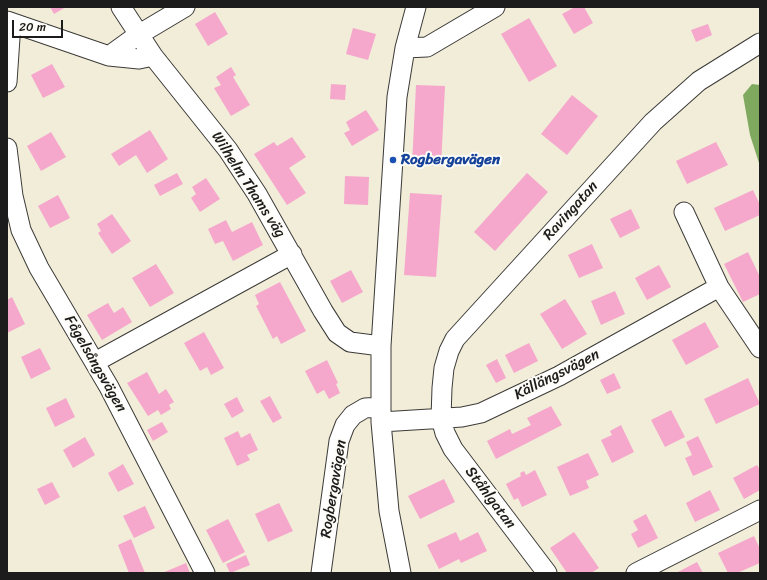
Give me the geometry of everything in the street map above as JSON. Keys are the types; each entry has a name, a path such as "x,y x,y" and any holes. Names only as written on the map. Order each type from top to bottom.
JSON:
{"street":[{"name":"Wilhelm Thams väg","path":"121,7 153,56 228,150 257,194 337,333 350,342 381,346"},
{"path":"109,56 138,35 185,7"},
{"path":"401,573 389,511 381,415 381,346 397,96 405,48 416,7"},
{"path":"405,48 427,47 496,7"},
{"path":"7,82 9,22 109,56 139,60 153,56"},
{"name":"Ravingatan","path":"442,418 444,368 449,350 455,339 653,122 699,81 760,43"},
{"name":"Fågelsångsvägen","path":"7,148 13,196 20,230 39,268 109,387 204,573"},
{"path":"684,212 719,287 760,348"},
{"path":"95,362 292,254"},
{"name":"Källängsvägen","path":"381,415 442,418 462,417 481,413 560,376 719,287"},
{"name":"Rogbergavägen","path":"321,573 341,436 345,425 353,415 364,408 381,415"},
{"name":"Ståhlgatan","path":"442,418 445,433 454,449 547,573"},
{"path":"636,573 760,510"}],"green space":[{"path":"752,84 760,85 760,166 750,135 743,95"}],"building":[{"path":"50,7 66,7 54,14"},
{"path":"575,7 584,7 593,23 574,34 562,14"},
{"path":"215,12 228,34 208,46 195,24"},
{"path":"529,18 557,66 529,82 501,34"},
{"path":"708,24 712,35 696,42 691,30"},
{"path":"353,28 376,34 368,60 346,54"},
{"path":"52,64 65,87 43,98 31,75"},
{"path":"231,67 236,75 233,77 250,105 231,116 214,88 221,85 216,77"},
{"path":"331,84 346,85 345,100 330,99"},
{"path":"416,85 445,86 441,166 412,165"},
{"path":"572,95 598,116 567,155 541,134"},
{"path":"366,110 379,130 352,146 344,133 350,130 346,122"},
{"path":"150,130 168,159 147,173 136,155 119,166 111,154"},
{"path":"51,132 66,157 41,171 27,146"},
{"path":"292,137 306,157 289,168 306,193 287,205 254,154 274,142 277,146"},
{"path":"716,142 728,165 687,184 676,161"},
{"path":"177,173 183,184 160,196 154,185"},
{"path":"527,173 548,192 495,251 474,232"},
{"path":"345,176 369,177 368,205 344,204"},
{"path":"206,178 220,199 200,212 191,198 196,194 192,187"},
{"path":"753,190 760,205 760,215 725,231 714,208"},
{"path":"410,193 442,195 436,277 404,275"},
{"path":"58,195 70,218 50,228 38,206"},
{"path":"631,209 640,228 620,238 610,219"},
{"path":"112,214 131,241 112,254 98,233 101,231 97,224"},
{"path":"226,220 232,232 252,222 263,245 233,261 223,241 215,244 208,229"},
{"path":"592,244 603,268 579,278 568,255"},
{"path":"748,252 760,277 760,294 743,302 724,264"},
{"path":"156,264 174,293 150,307 132,278"},
{"path":"659,265 671,287 647,300 635,278"},
{"path":"351,270 363,292 342,303 330,281"},
{"path":"280,282 306,331 281,344 277,336 273,339 256,306 259,304 255,295"},
{"path":"615,291 625,314 601,325 591,301"},
{"path":"12,297 25,324 7,333 7,300"},
{"path":"565,299 587,334 562,349 540,314"},
{"path":"108,303 114,313 123,307 132,322 102,340 87,315"},
{"path":"705,322 719,347 686,365 672,340"},
{"path":"204,332 224,368 211,375 207,367 200,371 184,343"},
{"path":"529,343 538,361 514,373 505,355"},
{"path":"40,348 51,369 31,379 21,357"},
{"path":"497,359 506,378 496,383 486,365"},
{"path":"327,360 338,383 336,384 340,393 329,399 324,390 317,394 305,371"},
{"path":"147,372 159,394 166,389 174,402 169,405 171,409 161,415 158,410 148,416 127,383"},
{"path":"614,373 621,388 607,394 600,380"},
{"path":"748,378 760,404 716,424 704,399"},
{"path":"270,396 282,418 273,423 260,401"},
{"path":"237,397 244,411 232,418 224,404"},
{"path":"66,398 75,417 55,427 46,408"},
{"path":"551,406 562,425 496,459 487,441 510,429 512,434 531,425 527,418"},
{"path":"671,410 685,437 665,447 651,420"},
{"path":"162,422 168,432 153,441 147,430"},
{"path":"621,425 634,452 612,463 601,440 612,435 610,431"},
{"path":"238,431 241,438 250,433 258,450 247,455 250,460 237,466 224,438"},
{"path":"698,436 713,467 693,476 685,458 692,455 686,442"},
{"path":"85,437 95,455 73,468 63,450"},
{"path":"588,453 599,475 586,481 589,488 570,496 557,467"},
{"path":"123,464 134,484 118,492 108,473"},
{"path":"757,465 760,470 760,490 744,499 733,478"},
{"path":"535,470 547,495 522,507 518,498 514,500 506,484 521,476 520,473 524,471 526,475"},
{"path":"444,479 455,502 420,519 408,496"},
{"path":"52,482 60,497 45,505 37,489"},
{"path":"710,490 720,510 695,522 686,503"},
{"path":"279,503 293,531 268,542 255,514"},
{"path":"145,506 155,528 134,538 123,516"},
{"path":"646,514 658,538 638,548 631,534 638,530 633,521"},
{"path":"228,519 245,552 223,563 206,530"},
{"path":"456,532 460,541 478,532 487,551 461,563 459,559 439,569 427,545"},
{"path":"574,532 599,568 591,573 567,573 550,548"},
{"path":"754,536 760,549 760,563 737,573 728,573 718,553"},
{"path":"131,539 145,573 129,573 118,545"},
{"path":"246,555 250,565 230,573 226,564"},
{"path":"697,562 703,573 676,573"},
{"path":"186,563 190,573 162,573"}],"place":[{"name":"Rogbergavägen","path":"393,160"}]}
